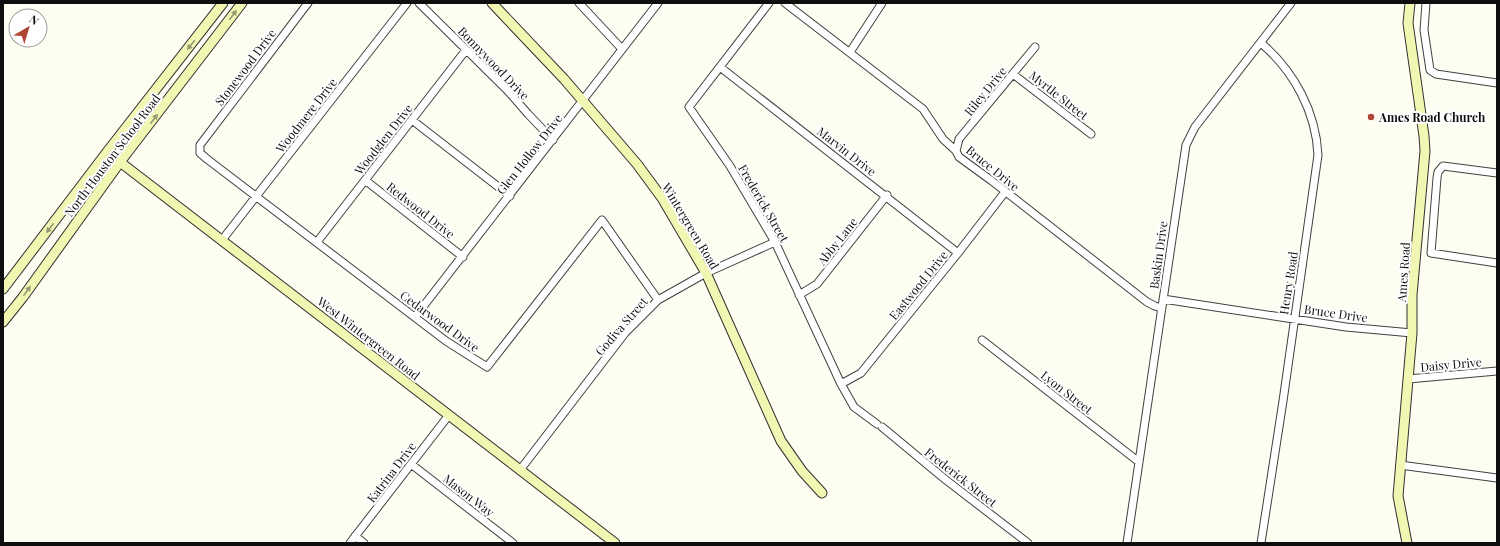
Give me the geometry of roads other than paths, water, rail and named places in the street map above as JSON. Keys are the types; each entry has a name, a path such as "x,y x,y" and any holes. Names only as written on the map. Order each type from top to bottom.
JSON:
{"main road":[{"name":"North Houston School Road","path":"3,289 223,3"},
{"name":"North Houston School Road","path":"3,322 23,297 120,162 242,3"},
{"name":"Wintergreen Road","path":"492,3 564,78 637,164 658,192 706,273 781,441 802,471 822,492"},
{"name":"Ames Road","path":"1407,543 1398,496 1412,333 1412,295 1425,150 1408,23 1410,3"},
{"name":"West Wintergreen Road","path":"107,152 615,543"}],"street":[{"name":"Stonewood Drive","path":"200,145 308,3"},
{"name":"Woodmere Drive","path":"222,240 407,3"},
{"name":"Bonnywood Drive","path":"419,3 508,91 553,140"},
{"path":"578,3 622,49"},
{"name":"Glen Hollow Drive","path":"415,317 463,257 658,3"},
{"name":"Frederick Street","path":"768,3 689,107 730,166 775,242 841,384 854,406 946,480 1028,543"},
{"name":"Bruce Drive","path":"785,3 924,109 943,139 956,151 959,157 1147,302 1161,308"},
{"path":"850,52 882,3"},
{"name":"Baskin Drive","path":"1127,543 1183,156 1188,138 1291,3"},
{"path":"1426,3 1424,30 1430,70 1436,74 1497,83"},
{"name":"Henry Road","path":"1261,43 1279,60 1299,89 1310,115 1318,146 1317,167 1262,543"},
{"name":"Riley Drive","path":"956,151 960,139 1035,47"},
{"name":"Woodglen Drive","path":"317,242 466,50"},
{"name":"Marvin Drive","path":"720,67 958,253"},
{"name":"Myrtle Street","path":"1013,74 1091,134"},
{"path":"412,120 510,196"},
{"name":"Cedarwood Drive","path":"200,145 200,153 256,197 446,341 487,367 602,220 658,300"},
{"path":"1497,173 1443,166 1440,168 1437,178 1431,253 1497,263"},
{"name":"Redwood Drive","path":"365,180 463,257"},
{"name":"Eastwood Drive","path":"841,384 861,373 1005,192"},
{"name":"Abby Lane","path":"799,295 817,284 886,196"},
{"name":"Godiva Street","path":"520,470 626,333 658,300 706,273 775,242"},
{"name":"Bruce Drive","path":"1163,300 1346,327 1412,333"},
{"name":"Lyon Street","path":"982,340 1139,462"},
{"name":"Daisy Drive","path":"1408,379 1497,371"},
{"name":"Katrina Drive","path":"350,543 448,415"},
{"name":"Mason Way","path":"411,464 513,543"},
{"path":"1400,465 1497,478"},
{"path":"356,536 364,543"}],"place":[{"name":"Ames Road Church","path":"1371,117"}]}
